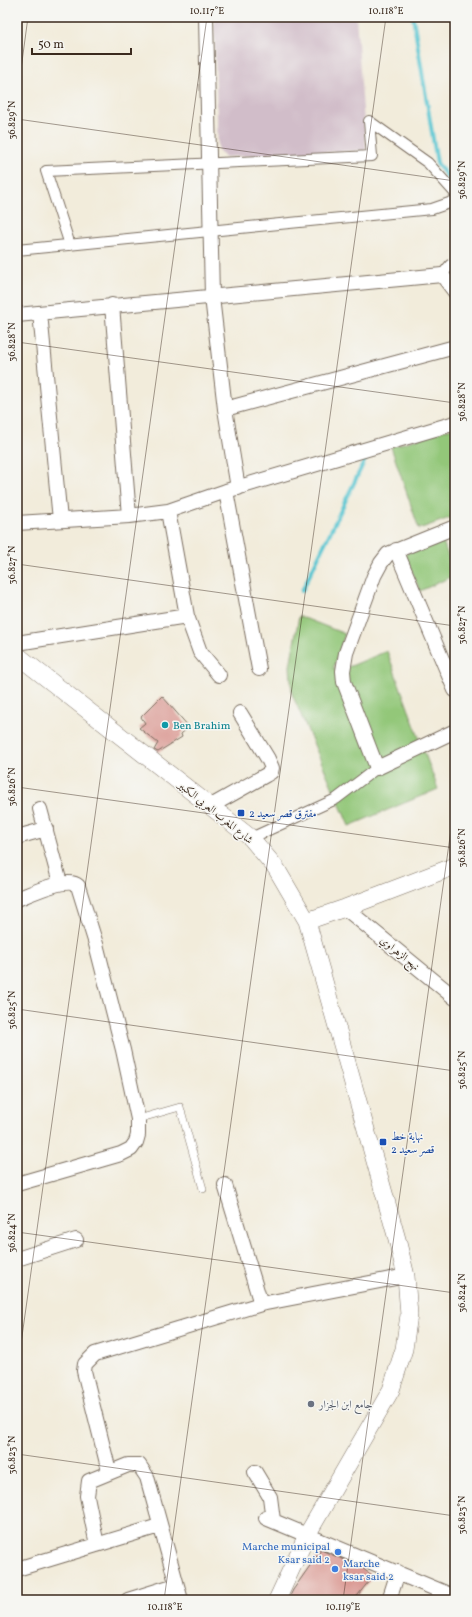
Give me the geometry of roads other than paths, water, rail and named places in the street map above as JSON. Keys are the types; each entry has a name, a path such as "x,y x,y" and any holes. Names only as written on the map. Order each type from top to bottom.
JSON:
{"street":[{"path":"206,17 212,297 225,409 232,490 259,669"},
{"path":"70,245 46,171 372,156 369,121 428,162 455,193"},
{"path":"17,250 432,209 455,201"},
{"path":"17,315 442,275 450,265 455,264"},
{"path":"442,275 455,292"},
{"path":"112,305 129,516"},
{"path":"40,313 60,520"},
{"path":"225,409 455,346"},
{"path":"17,523 129,516 168,511 232,490 455,423"},
{"path":"168,511 186,616 200,652 219,675"},
{"path":"377,768 344,682 343,671 346,653 374,576 388,554 455,527"},
{"path":"396,550 455,690"},
{"path":"17,643 186,616"},
{"name":"شارع المغرب العربي الكبير","path":"17,655 251,838 276,868 307,921 395,1232 406,1276 409,1315 404,1349 391,1390 308,1535 277,1600"},
{"path":"211,806 271,772 272,768 268,759 240,713"},
{"path":"251,838 336,799 377,768 455,731"},
{"path":"40,809 60,884"},
{"path":"17,837 46,829"},
{"path":"307,921 455,866"},
{"path":"17,899 60,884 70,882 78,886 96,944 123,1050 138,1119 138,1135 136,1142 131,1149 121,1154 17,1184"},
{"name":"نهج الزهراوي","path":"345,908 455,998"},
{"path":"225,1185 261,1304"},
{"path":"17,1259 76,1240"},
{"path":"109,1471 84,1371 85,1364 89,1359 104,1350 261,1304 406,1276"},
{"path":"97,1545 87,1488 89,1481 109,1471 133,1464 139,1465 147,1477 159,1526 181,1600"},
{"path":"255,1472 270,1497 269,1519 455,1597"},
{"path":"17,1569 159,1526"},
{"path":"389,1600 398,1572"},
{"path":"128,1600 176,1585"}],"lane":[{"path":"138,1119 180,1107 203,1189"}],"waterway":[{"path":"413,17 437,163 451,182"},
{"path":"302,591 365,460"}],"place":[{"name":"Ben Brahim","path":"165,725"},
{"name":"مفترق قصر سعيد 2","path":"241,813"},
{"name":"نهاية خط قصر سعيد 2","path":"383,1142"},
{"name":"جامع ابن الجزار","path":"311,1404"},
{"name":"Marche municipal Ksar said 2","path":"338,1552"},
{"name":"Marche ksar said 2","path":"335,1569"}]}
